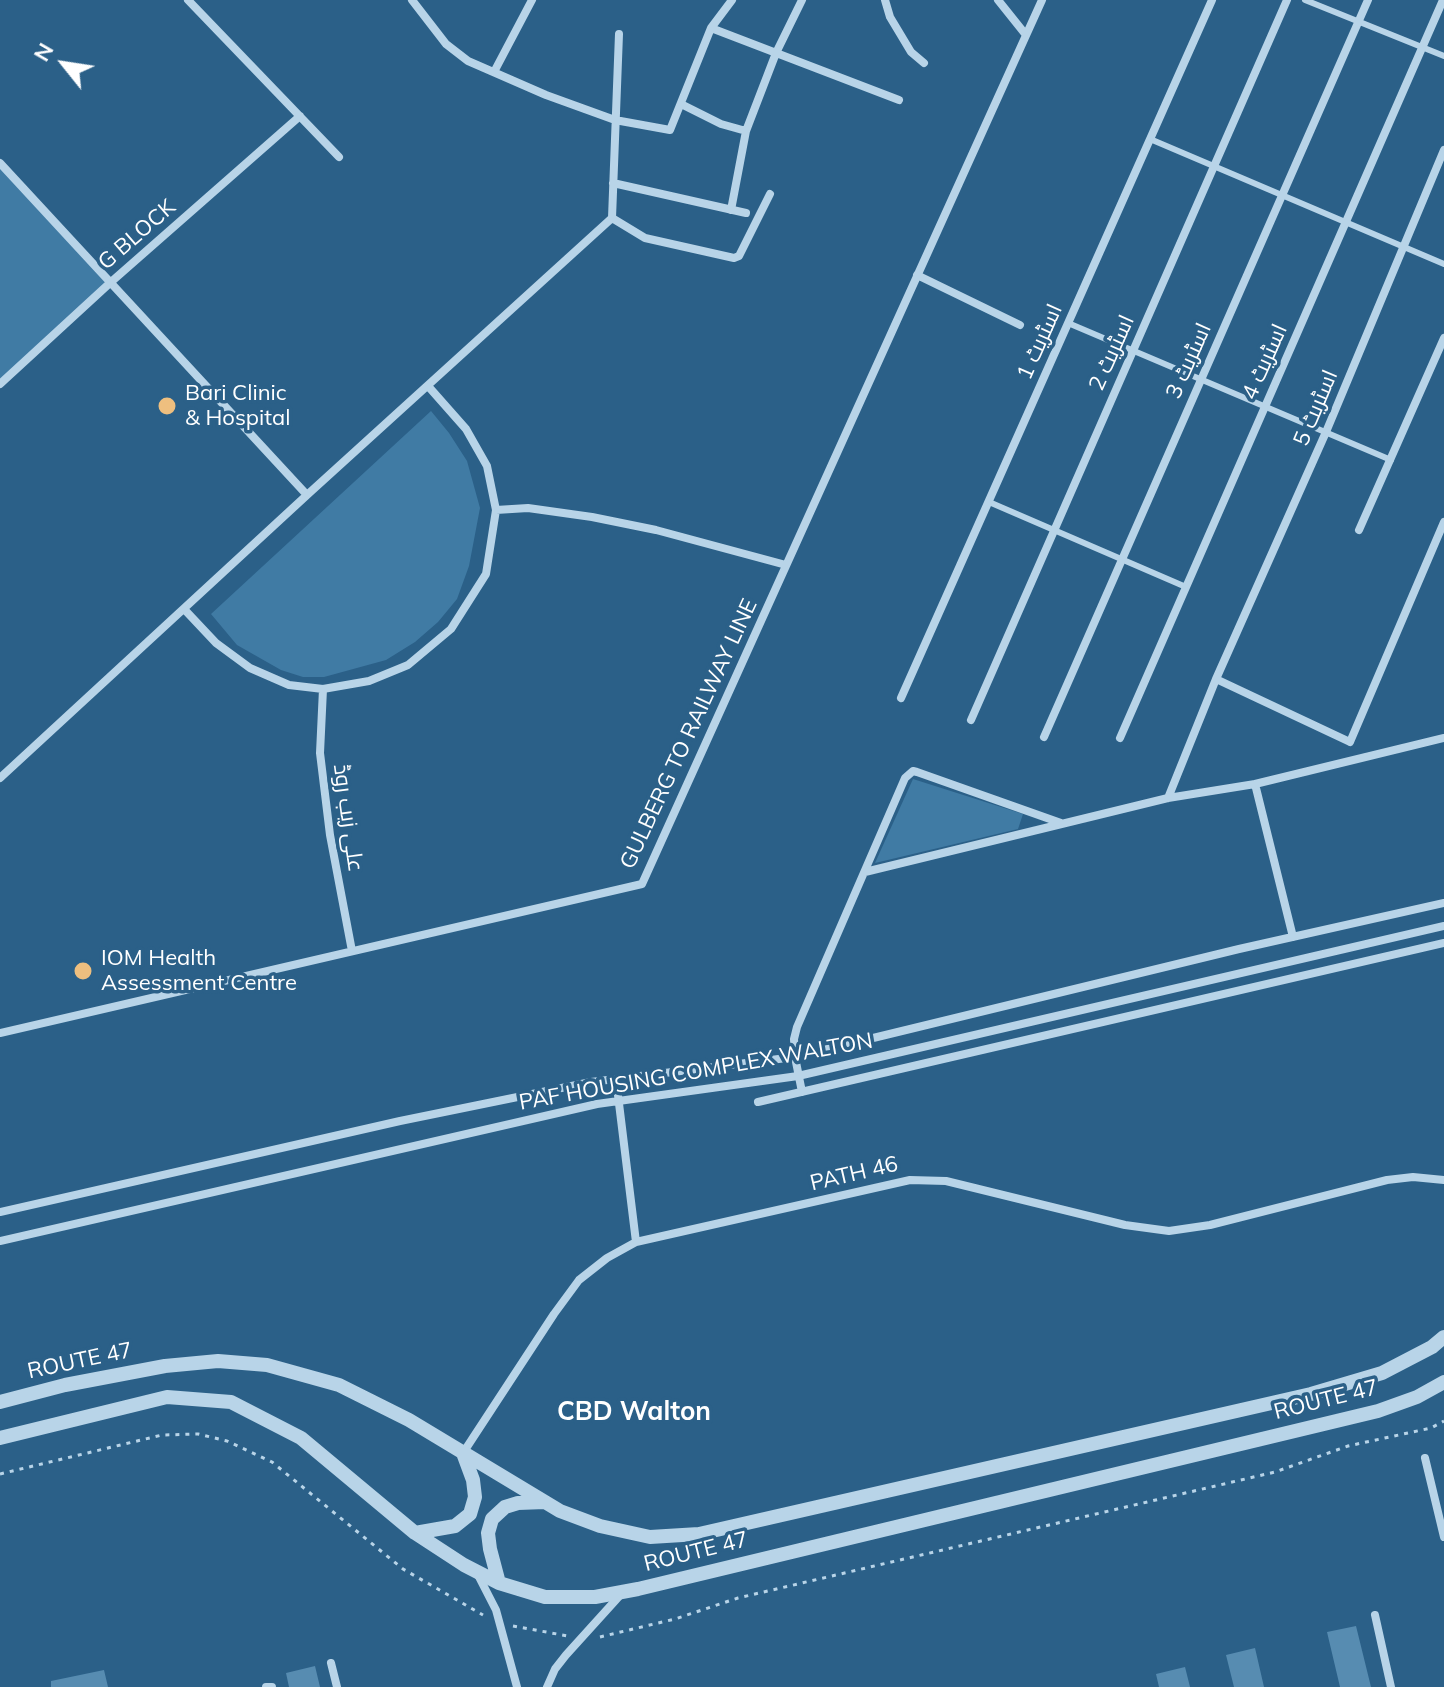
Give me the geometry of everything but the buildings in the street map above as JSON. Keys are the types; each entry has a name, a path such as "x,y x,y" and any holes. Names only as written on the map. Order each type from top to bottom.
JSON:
{"street":[{"path":"188,0 339,157"},
{"path":"412,0 446,44 468,61 615,120 670,130 711,28 732,0"},
{"path":"494,72 532,0"},
{"path":"731,210 746,131 776,53 802,0"},
{"path":"885,0 890,17 911,52 924,63"},
{"path":"998,0 1026,35"},
{"name":"GULBERG TO RAILWAY LINE","path":"0,1033 642,884 1042,0"},
{"name":"اسٹریٹ 1","path":"901,698 1212,0"},
{"name":"اسٹریٹ 2","path":"971,720 1287,0"},
{"name":"اسٹریٹ 3","path":"1044,737 1368,0"},
{"name":"اسٹریٹ 4","path":"1120,738 1443,0"},
{"path":"711,28 899,100"},
{"path":"0,778 612,218 619,34"},
{"path":"681,104 721,124 746,131"},
{"name":"G BLOCK","path":"0,384 300,116"},
{"name":"اسٹریٹ 5","path":"1168,798 1216,679 1326,432 1444,150"},
{"path":"0,163 307,495"},
{"path":"613,183 746,213"},
{"path":"612,218 645,238 734,258 739,256 770,194"},
{"path":"917,275 1020,325"},
{"path":"1359,530 1444,338"},
{"path":"184,609 216,643 250,668 289,685 323,689 369,681 408,665 451,629 486,574 496,510 487,466 466,429 428,386"},
{"path":"496,510 528,508 592,517 656,530 786,565"},
{"path":"1352,759 1350,742 1444,522"},
{"path":"1216,679 1350,742"},
{"name":"علی زیب روڈ","path":"323,689 320,753 330,835 352,951"},
{"path":"865,872 1168,798 1255,784 1444,738"},
{"path":"802,1092 795,1057 797,1027 905,778 913,771 1062,823"},
{"path":"1255,784 1293,937"},
{"name":"PAF HOUSING COMPLEX WALTON","path":"0,1212 400,1121 616,1079 795,1057 1444,903"},
{"name":"PAF HOUSING COMPLEX WALTON","path":"0,1241 617,1102 798,1076 1444,926"},
{"path":"758,1102 1444,943"},
{"path":"616,1079 636,1242"},
{"name":"PATH 46","path":"463,1453 579,1280 607,1258 636,1242 910,1180 946,1181 1125,1225 1169,1231 1210,1225 1387,1180 1413,1177 1444,1180"},
{"name":"ROUTE 47","path":"0,1402 65,1385 165,1366 218,1361 267,1365 339,1385 409,1420 560,1511 600,1526 650,1537 699,1534 1311,1394 1382,1373 1432,1347 1444,1337"},
{"name":"ROUTE 47","path":"0,1438 167,1397 231,1402 301,1438 415,1533 476,1571 499,1583 545,1597 595,1597 1378,1411 1417,1397 1444,1382"},
{"path":"415,1533 455,1526 470,1514 475,1497 473,1480 463,1453"},
{"path":"1425,1458 1444,1537"},
{"path":"499,1583 488,1533 492,1519 505,1507 546,1502"},
{"path":"476,1571 496,1610 517,1687"},
{"path":"547,1687 566,1655 623,1592"},
{"path":"1375,1615 1391,1687"},
{"path":"331,1663 337,1687"}],"lane":[{"path":"1305,0 1444,56"},
{"path":"1150,139 1444,264"},
{"path":"1068,323 1391,460"},
{"path":"989,502 1186,587"}],"shaded area":[{"path":"0,163 111,282 0,384"},
{"path":"431,411 467,461 480,508 469,566 457,599 438,622 415,642 386,660 324,677 303,677 281,670 237,645 211,614"},
{"path":"913,779 1023,814 1018,829 875,863"}],"place":[{"name":"Bari Clinic & Hospital","path":"167,406"},
{"name":"IOM Health Assessment Centre","path":"83,971"}],"district":[{"name":"CBD Walton","path":"634,1412"}]}
